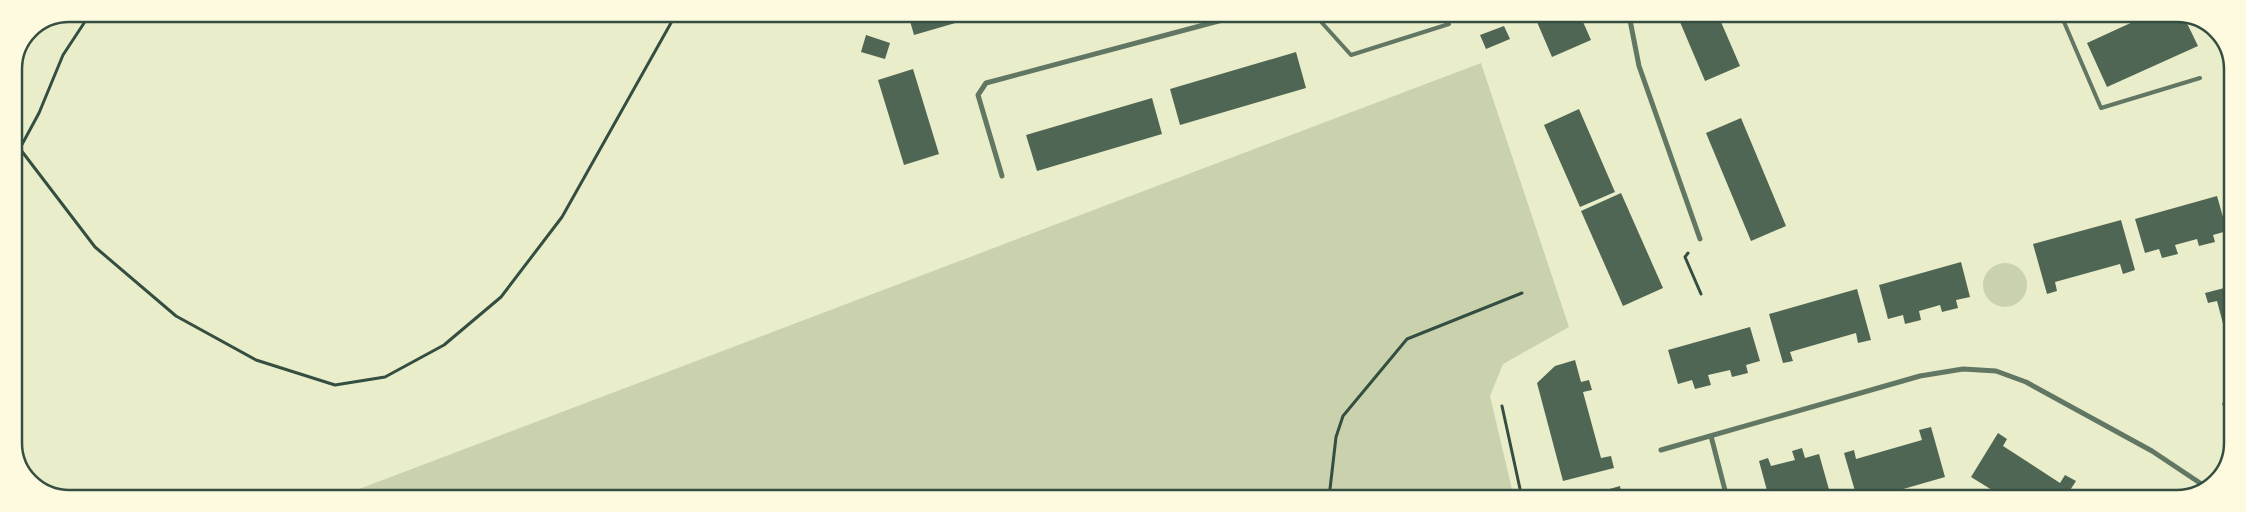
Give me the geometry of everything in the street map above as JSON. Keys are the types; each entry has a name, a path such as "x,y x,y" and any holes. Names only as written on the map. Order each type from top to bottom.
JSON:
{"street":[{"path":"1002,176 978,95 986,83 1215,22"},
{"path":"1630,22 1639,66 1700,239"},
{"path":"1661,450 1920,376 1963,368 1996,371 2026,382 2152,451 2200,483"},
{"path":"1711,436 1725,490"}],"lane":[{"path":"1321,22 1351,54 1449,24"},
{"path":"2064,22 2101,108 2200,78"}],"path":[{"path":"22,144 39,113 63,55 85,22"},
{"path":"22,154 94,247 176,316 256,360 335,385 386,377 444,345 501,297 562,217 672,22"},
{"path":"1700,239 1685,256 1701,294"},
{"path":"1329,490 1336,437 1343,416 1407,339 1522,293"},
{"path":"1502,406 1520,490"}],"green space":[{"path":"1481,63 1569,327 1503,364 1490,396 1512,490 356,490"},
{"path":"2001,263 2009,263 2021,269 2027,285 2021,301 2009,307 2001,307 1989,301 1983,289 1983,281 1989,269"}],"building":[{"path":"910,22 959,22 914,35"},
{"path":"1537,22 1583,22 1591,40 1552,57"},
{"path":"1680,22 1721,22 1740,66 1705,81"},
{"path":"2133,22 2177,22 2187,23 2198,46 2107,87 2087,43"},
{"path":"1504,26 1510,39 1486,49 1480,35"},
{"path":"866,35 890,43 885,59 861,52"},
{"path":"1296,52 1306,88 1180,125 1170,89"},
{"path":"913,69 939,154 904,165 878,80"},
{"path":"1152,98 1162,134 1037,171 1026,135"},
{"path":"1579,109 1615,192 1580,207 1544,125"},
{"path":"1741,118 1786,226 1751,241 1706,133"},
{"path":"1621,193 1663,288 1623,306 1581,211"},
{"path":"2217,196 2223,218 2223,232 2213,235 2215,242 2199,246 2197,239 2175,245 2178,254 2162,258 2159,249 2145,253 2135,219"},
{"path":"2121,220 2135,270 2123,274 2120,264 2055,282 2057,291 2047,294 2033,244"},
{"path":"1961,262 1970,297 1956,300 1958,308 1942,312 1940,305 1919,311 1921,320 1905,324 1903,315 1888,319 1879,285"},
{"path":"2224,288 2224,326 2217,301 2208,303 2205,293"},
{"path":"1857,289 1871,340 1858,343 1856,333 1790,352 1793,361 1783,363 1769,314"},
{"path":"1750,327 1760,361 1746,365 1748,373 1732,377 1730,370 1708,375 1711,385 1695,389 1692,380 1678,384 1668,350"},
{"path":"1575,360 1581,382 1589,380 1592,390 1583,392 1601,458 1611,456 1614,468 1563,481 1537,383 1555,366"},
{"path":"1931,427 1945,477 1900,490 1855,490 1844,453 1854,450 1856,459 1922,440 1919,430"},
{"path":"1998,433 2007,439 2003,446 2060,483 2065,475 2076,481 2070,490 1992,490 1971,477"},
{"path":"1802,448 1805,458 1819,454 1829,490 1767,490 1759,461 1768,458 1771,466 1795,460 1792,451"},
{"path":"1620,486 1621,490 1606,490"}]}
